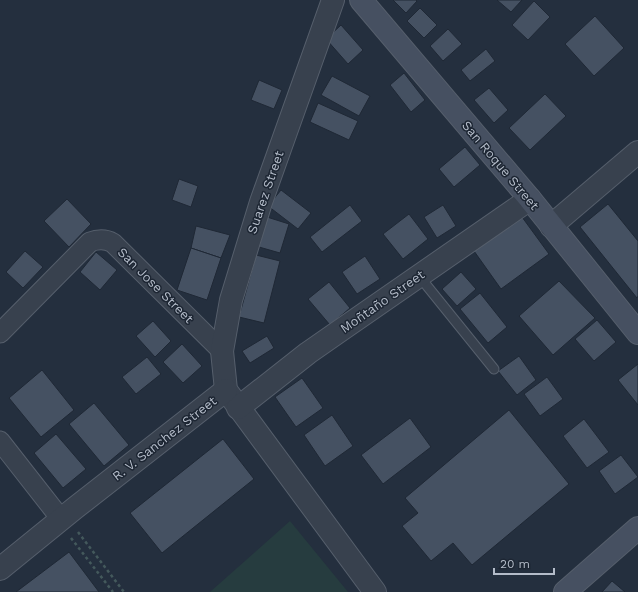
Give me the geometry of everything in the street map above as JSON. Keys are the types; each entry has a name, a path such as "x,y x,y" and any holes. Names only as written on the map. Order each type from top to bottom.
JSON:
{"main road":[{"name":"San Roque Street","path":"360,0 530,199 638,333"},
{"path":"565,592 638,528"}],"street":[{"name":"Suarez Street","path":"226,390 222,351 231,300 261,202 333,0"},
{"path":"551,226 638,152"},
{"name":"Moñtaño Street","path":"238,408 308,353 530,199"},
{"name":"San Jose Street","path":"0,333 90,242 102,240 114,243 222,351"},
{"name":"R. V. Sanchez Street","path":"0,569 226,390 375,592"},
{"path":"0,441 62,519"}],"lane":[{"path":"419,276 494,369"}],"path":[{"path":"62,519 113,592"},
{"path":"62,519 124,592"}],"green space":[{"path":"290,521 348,592 210,592"}],"building":[{"path":"393,0 416,0 417,1 406,13"},
{"path":"497,0 522,0 511,12"},
{"path":"534,1 550,17 528,40 512,25"},
{"path":"420,8 437,25 424,38 407,21"},
{"path":"595,16 624,48 594,76 565,44"},
{"path":"341,25 363,50 348,64 326,39"},
{"path":"448,29 462,44 443,61 430,46"},
{"path":"486,49 495,61 470,81 461,70"},
{"path":"404,73 425,100 411,112 390,85"},
{"path":"332,76 370,96 359,116 321,95"},
{"path":"259,80 282,90 274,109 251,100"},
{"path":"489,88 508,110 494,123 474,100"},
{"path":"545,94 566,116 530,150 509,128"},
{"path":"318,103 358,121 349,140 310,122"},
{"path":"465,147 480,165 454,187 439,169"},
{"path":"179,179 198,186 191,207 172,200"},
{"path":"281,190 311,213 298,229 268,206"},
{"path":"67,199 91,224 69,247 44,221"},
{"path":"608,204 638,241 637,298 580,227"},
{"path":"350,205 362,221 322,252 310,237"},
{"path":"443,205 456,226 437,238 424,217"},
{"path":"409,214 428,239 403,259 383,234"},
{"path":"267,217 289,224 280,253 259,247"},
{"path":"522,217 549,254 501,289 474,251"},
{"path":"196,226 230,235 221,258 191,248"},
{"path":"191,248 221,258 207,300 177,290"},
{"path":"25,251 43,267 23,288 6,272"},
{"path":"96,252 117,270 100,290 80,272"},
{"path":"256,255 280,261 264,323 239,317"},
{"path":"365,256 380,279 357,294 342,272"},
{"path":"461,272 476,289 457,306 442,289"},
{"path":"559,281 595,318 553,355 519,316"},
{"path":"329,282 350,308 330,325 308,299"},
{"path":"480,293 507,327 488,343 460,309"},
{"path":"597,320 616,342 594,361 575,339"},
{"path":"153,321 171,341 155,357 136,336"},
{"path":"267,336 274,348 250,363 242,351"},
{"path":"182,344 202,366 183,383 163,362"},
{"path":"519,356 536,380 517,395 498,371"},
{"path":"147,357 161,374 136,394 122,377"},
{"path":"638,364 638,405 618,380"},
{"path":"42,370 74,410 41,437 9,398"},
{"path":"547,377 563,399 540,416 524,394"},
{"path":"302,378 323,408 296,427 275,397"},
{"path":"94,403 129,445 104,466 69,424"},
{"path":"509,410 569,484 472,565 453,543 431,561 402,526 418,513 405,498"},
{"path":"332,415 353,446 325,466 304,435"},
{"path":"410,418 431,447 383,484 361,455"},
{"path":"584,419 609,452 587,468 563,436"},
{"path":"56,434 86,469 63,488 34,453"},
{"path":"223,439 254,479 162,553 130,513"},
{"path":"621,455 638,477 615,494 599,471"},
{"path":"69,552 99,592 16,592"},
{"path":"612,581 625,592 602,592"}]}
